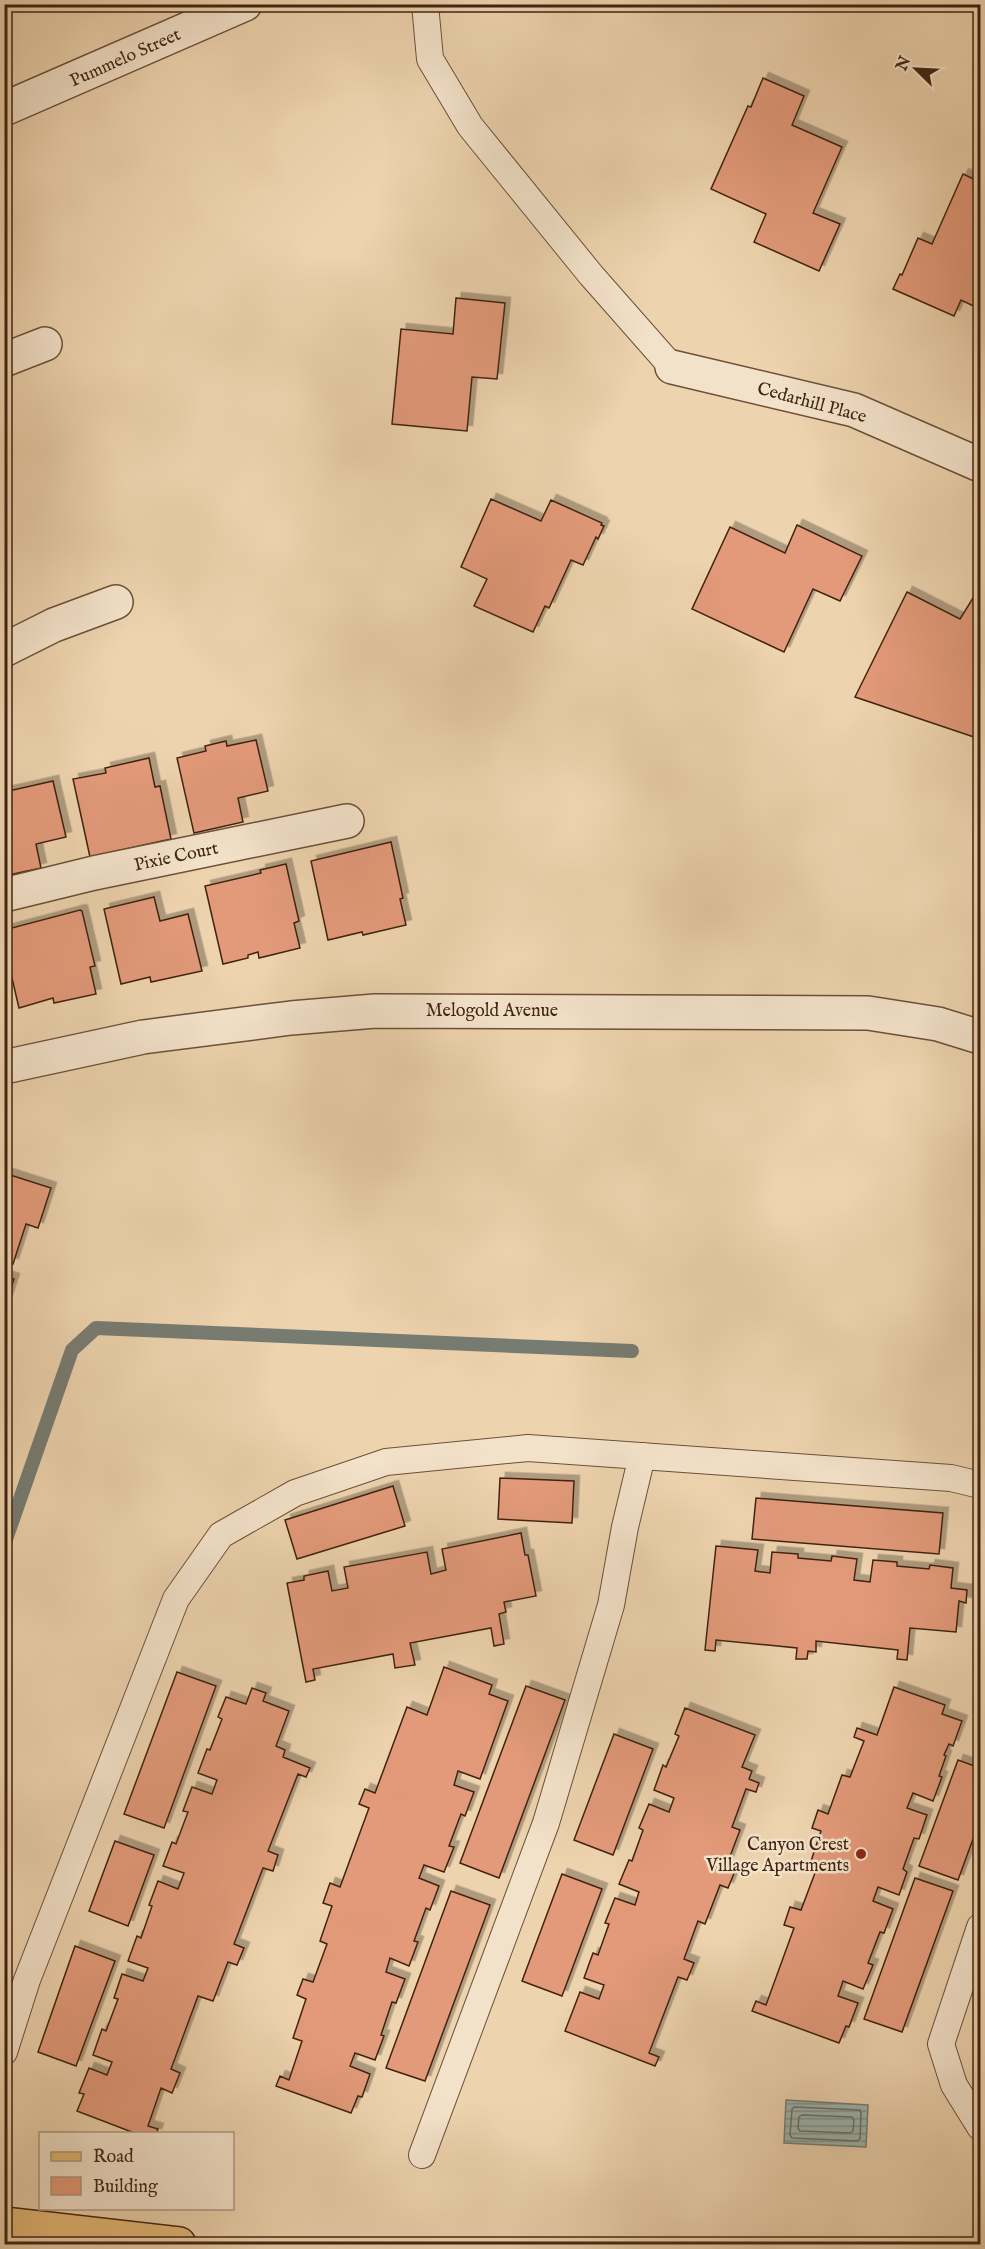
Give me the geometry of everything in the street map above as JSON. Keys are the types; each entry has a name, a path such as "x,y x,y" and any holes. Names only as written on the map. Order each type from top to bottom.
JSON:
{"main road":[{"path":"4,2224 179,2244"}],"street":[{"name":"Pummelo Street","path":"4,109 245,4"},
{"path":"4,360 45,344"},
{"name":"Cedarhill Place","path":"672,367 854,410 981,465"},
{"path":"4,650 54,625 116,602"},
{"name":"Pixie Court","path":"4,895 94,873 347,821"},
{"name":"Melogold Avenue","path":"4,1067 143,1037 291,1018 375,1011 868,1013 938,1024 981,1037"}],"lane":[{"path":"425,4 430,59 470,126 591,275 672,367"},
{"path":"4,2052 27,1980 176,1599 221,1536 295,1493 386,1462 528,1448 951,1478 981,1485"},
{"path":"422,2155 546,1823 610,1605 642,1456"},
{"path":"981,1927 940,2044 954,2085 981,2127"}],"water":[{"path":"786,2100 868,2105 866,2147 784,2143"}],"building":[{"path":"763,78 804,96 792,125 842,147 813,213 840,224 819,271 754,242 766,214 711,189"},
{"path":"963,174 980,182 980,309 961,300 954,316 893,289 900,274 902,275 918,238 932,244"},
{"path":"456,298 505,303 497,379 472,377 467,431 392,424 401,329 453,334"},
{"path":"491,499 541,521 551,500 602,523 601,525 604,526 598,539 596,537 583,565 571,560 549,608 545,606 533,632 474,606 487,579 461,567"},
{"path":"797,525 862,556 840,601 813,589 784,652 692,609 730,527 785,553"},
{"path":"907,592 960,619 973,598 980,602 980,723 974,737 855,697"},
{"path":"256,740 268,791 238,798 243,822 194,833 177,758 206,751 205,746 226,741 227,746"},
{"path":"149,758 155,787 160,786 171,839 90,857 73,779 106,773 105,768"},
{"path":"53,781 66,837 36,844 41,868 4,876 4,792"},
{"path":"391,842 403,898 400,899 406,925 328,940 311,861"},
{"path":"286,864 299,921 294,923 300,948 259,958 258,952 248,955 248,958 223,964 205,886 261,873 260,870"},
{"path":"154,897 160,921 188,914 202,971 151,982 150,977 121,984 104,909"},
{"path":"80,910 95,966 90,967 96,994 54,1003 53,998 19,1008 4,944 4,930"},
{"path":"4,1173 51,1188 38,1228 26,1224 13,1264 4,1261"},
{"path":"4,1276 14,1279 4,1309"},
{"path":"500,1478 574,1481 572,1523 498,1519"},
{"path":"393,1486 405,1526 297,1559 285,1520"},
{"path":"756,1498 943,1513 939,1554 752,1539"},
{"path":"521,1533 536,1596 504,1602 506,1612 499,1614 504,1644 494,1646 491,1628 410,1643 415,1665 395,1668 393,1654 313,1669 315,1680 306,1682 287,1583 304,1580 304,1576 328,1571 332,1591 348,1588 344,1567 427,1552 431,1574 446,1570 442,1549"},
{"path":"716,1546 758,1550 755,1571 770,1573 772,1552 798,1554 798,1558 831,1561 832,1556 857,1559 854,1580 870,1582 873,1560 897,1562 897,1566 929,1569 930,1565 953,1568 951,1588 967,1590 966,1603 959,1601 956,1632 910,1628 907,1660 897,1659 898,1650 816,1641 816,1652 808,1651 807,1659 796,1659 797,1648 716,1640 715,1651 705,1650"},
{"path":"444,1667 492,1685 489,1694 508,1701 480,1779 458,1771 454,1785 474,1792 465,1816 461,1814 449,1846 454,1847 444,1872 424,1865 419,1878 439,1886 430,1910 426,1908 414,1941 418,1942 409,1966 390,1958 386,1972 405,1979 396,2003 392,2002 381,2035 384,2036 375,2060 355,2053 350,2066 370,2074 362,2097 358,2096 351,2113 276,2086 280,2076 289,2080 302,2041 293,2038 306,1999 297,1995 303,1979 313,1982 327,1944 320,1941 332,1906 323,1903 330,1883 340,1887 369,1808 359,1804 365,1789 375,1793 407,1707 427,1715"},
{"path":"177,1672 216,1686 164,1828 124,1814"},
{"path":"526,1686 565,1700 499,1878 460,1863"},
{"name":"Canyon Crest Village Apartments","path":"894,1687 945,1705 942,1714 962,1721 953,1746 949,1744 944,1755 946,1756 939,1776 942,1777 933,1801 913,1793 907,1808 927,1815 919,1839 914,1838 903,1869 907,1872 899,1895 878,1887 873,1901 893,1909 884,1933 880,1932 868,1963 873,1965 863,1989 843,1981 838,1996 858,2003 849,2027 846,2026 839,2043 752,2011 756,2001 766,2005 794,1928 784,1925 790,1907 801,1910 815,1873 808,1870 821,1831 812,1828 818,1810 828,1814 842,1775 850,1777 864,1741 854,1737 857,1728 877,1735"},
{"path":"252,1688 266,1693 263,1701 289,1711 276,1746 285,1750 283,1757 310,1768 306,1777 298,1774 268,1851 278,1855 273,1871 263,1868 234,1944 244,1948 237,1965 228,1962 213,2001 198,1996 171,2069 180,2073 172,2093 161,2088 148,2126 158,2129 157,2132 132,2132 77,2111 84,2094 79,2093 89,2068 107,2075 112,2062 93,2055 102,2029 106,2031 118,1999 114,1998 122,1974 143,1981 148,1968 128,1961 137,1936 141,1938 158,1881 178,1889 184,1873 163,1866 172,1842 176,1844 188,1812 183,1811 192,1787 212,1794 217,1780 198,1773 222,1719 218,1717 226,1697 246,1704"},
{"name":"Canyon Crest Village Apartments","path":"685,1708 755,1735 742,1767 752,1771 749,1779 759,1783 756,1792 746,1789 732,1827 740,1830 726,1867 735,1871 728,1888 720,1885 705,1924 698,1921 684,1959 694,1963 687,1980 678,1977 649,2053 659,2057 655,2066 565,2031 580,1992 599,1999 604,1985 584,1978 593,1953 598,1955 609,1924 605,1923 615,1898 635,1905 639,1892 619,1884 629,1860 632,1861 643,1830 639,1828 649,1804 669,1812 674,1798 654,1790 663,1765 666,1767 679,1736 675,1734"},
{"path":"614,1734 653,1749 613,1855 574,1840"},
{"path":"958,1760 980,1768 980,1820 958,1880 919,1866"},
{"path":"115,1841 154,1855 128,1926 89,1911"},
{"path":"562,1874 602,1889 562,1996 522,1981"},
{"path":"915,1878 953,1891 902,2032 864,2019"},
{"path":"451,1891 490,1905 425,2081 386,2068"},
{"path":"75,1946 115,1961 76,2066 38,2052"}],"waterway":[{"path":"4,1545 72,1350 96,1328 632,1351"}],"place":[{"name":"Canyon Crest Village Apartments","path":"861,1854"}]}
